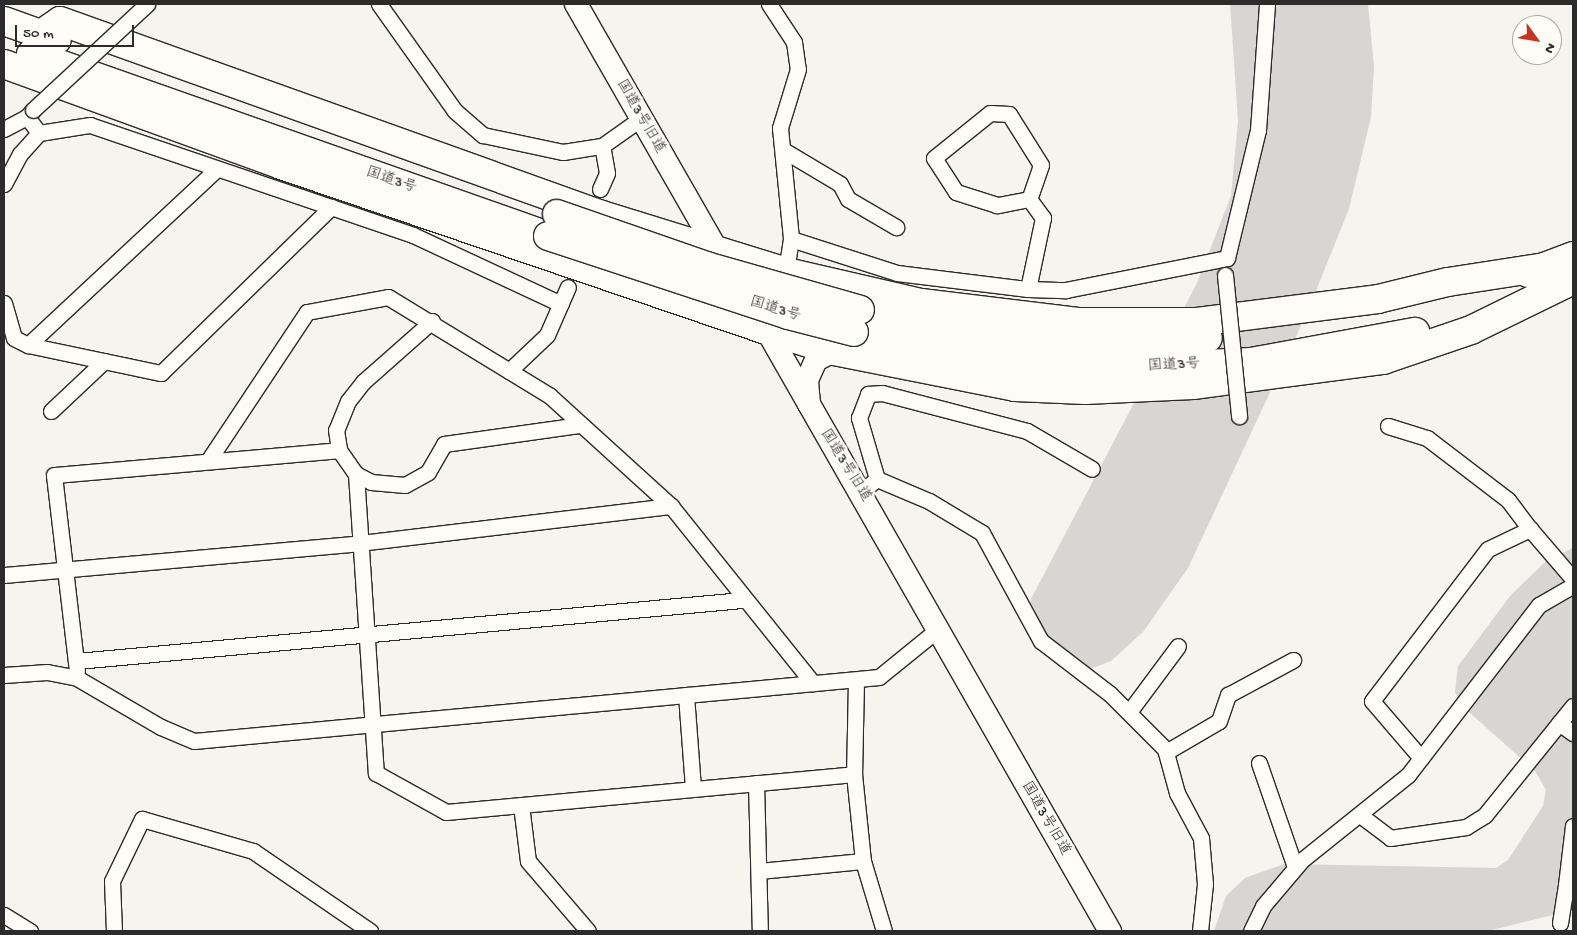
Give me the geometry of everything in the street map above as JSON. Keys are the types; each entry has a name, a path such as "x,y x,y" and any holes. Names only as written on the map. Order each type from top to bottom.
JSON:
{"highway":[{"name":"国道3号","path":"4,21 552,225"},
{"path":"40,34 60,21 438,158 786,272 984,312 1078,322 1197,322 1378,299 1448,282 1545,267"},
{"name":"国道3号","path":"6,52 552,225 706,266 857,321 1006,360 1137,367 1251,362 1384,340 1471,317 1573,280"},
{"path":"6,52 75,91 766,330 834,351 1015,387 1085,390 1193,385 1383,360 1471,330 1573,280"},
{"name":"国道3号","path":"857,321 1007,336 1140,344 1250,335 1382,314 1545,267 1573,256"}],"street":[{"path":"4,129 30,114 147,4"},
{"path":"379,4 455,111 483,135 563,152 602,146 640,119"},
{"name":"国道3号旧道","path":"576,4 640,119 715,249 766,330 809,408 870,485 938,629 1110,931"},
{"path":"1239,416 1225,275 1227,258 1258,130 1267,4"},
{"path":"774,6 794,42 798,69 780,128 784,150 791,239 786,272"},
{"path":"990,112 1009,114 1041,165 1029,199 997,204 956,192 934,158 990,112"},
{"path":"30,114 39,133"},
{"path":"4,184 20,154 39,133 90,125 413,235 562,304"},
{"path":"600,189 607,173 602,146"},
{"path":"784,150 840,184 848,199 896,227"},
{"path":"28,345 216,169"},
{"path":"1028,289 1043,218 1029,199"},
{"path":"4,303 14,338 28,345 161,373 331,207"},
{"path":"791,239 898,273 1028,289 1066,290 1227,258"},
{"path":"509,371 546,335 562,304 568,287"},
{"path":"208,461 307,312 388,297 432,321 550,396 579,425 671,506 742,600 813,683"},
{"path":"432,321 362,382 348,401 336,430 339,450 356,474 371,482 405,485 428,472 444,444 579,425"},
{"path":"809,408 807,380 816,360 834,351"},
{"path":"51,411 104,361"},
{"path":"1092,470 1027,431 882,393 868,394 858,418 870,485 929,501 982,533 1041,641 1129,712 1166,752 1177,793 1201,838 1205,884 1200,931"},
{"path":"1388,426 1426,438 1508,500 1573,579"},
{"path":"77,678 77,661 54,475 339,450"},
{"path":"356,474 365,633 376,773 446,812 854,774"},
{"path":"4,575 65,568 360,543 671,506"},
{"path":"1421,758 1372,700 1488,549 1530,529"},
{"path":"1251,931 1263,906 1295,867 1360,815 1421,758 1539,605 1573,585"},
{"path":"77,661 365,633 742,600"},
{"path":"4,675 47,672 77,678 161,728 194,741 813,683 856,681 879,677 938,629"},
{"path":"1129,712 1178,646"},
{"path":"1166,752 1219,721 1228,695 1293,660"},
{"path":"856,681 854,774 863,861 884,931"},
{"path":"686,695 692,789"},
{"path":"1360,815 1390,838 1466,827 1486,815 1573,706"},
{"path":"1559,723 1573,733"},
{"path":"1260,763 1295,867"},
{"path":"756,783 760,931"},
{"path":"521,804 528,861 588,931"},
{"path":"114,931 112,880 142,819 253,851 370,931"},
{"path":"1560,923 1569,885 1573,826"},
{"path":"759,871 863,861"},
{"path":"4,915 30,931"}],"shaded area":[{"path":"1230,4 1368,4 1374,67 1371,117 1349,209 1307,313 1188,568 1143,632 1111,661 1082,672 1026,625 1031,599 1196,285 1231,196 1238,121"},
{"path":"1573,548 1573,910 1488,931 1214,931 1226,896 1245,878 1284,864 1496,868 1508,860 1543,806 1546,790 1535,771 1461,705 1455,692 1458,666 1510,596 1546,561"}]}
